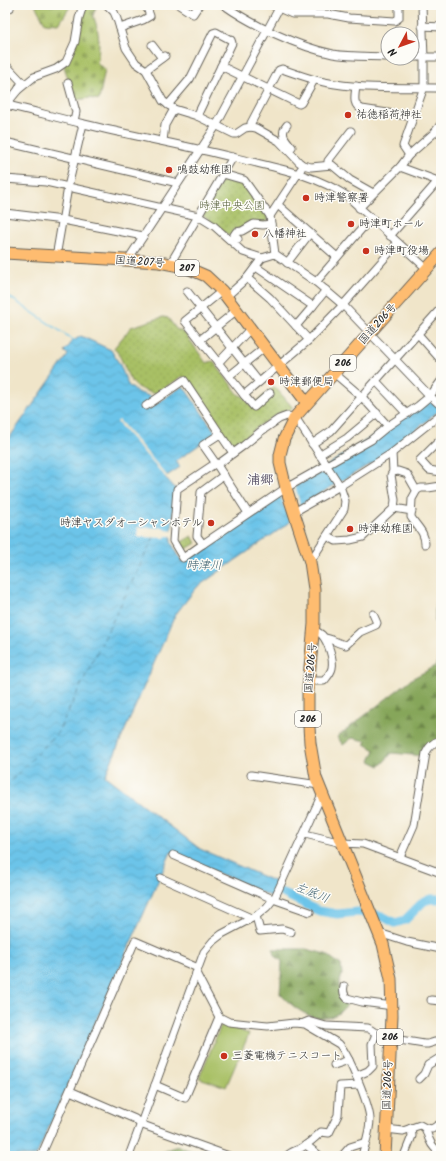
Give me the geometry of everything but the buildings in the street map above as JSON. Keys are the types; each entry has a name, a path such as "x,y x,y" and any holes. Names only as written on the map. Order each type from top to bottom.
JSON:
{"highway":[{"name":"国道206号","path":"385,1156 390,1038 393,1006 392,979 390,967 379,933 316,778 309,737 308,710 314,630 314,589 310,562 286,488 280,463 280,455 284,439 295,417 441,252"},
{"name":"国道207号","path":"5,253 170,264 185,267 198,272 210,280 224,294 307,403"}],"street":[{"path":"18,90 34,77 56,69 66,62 75,42 83,5"},
{"path":"107,5 114,12 124,44 129,53 136,63 146,70 160,97 171,107 197,116 236,134 245,128 256,128 274,138 303,165 311,167 332,164 350,180 373,193"},
{"path":"120,30 150,16 146,5"},
{"path":"179,5 193,14 199,5"},
{"path":"224,5 238,15 267,30 311,48 332,54 380,57"},
{"path":"127,260 216,126 267,30 276,6 292,14 328,14 349,18 395,21 399,18 399,5"},
{"path":"409,155 402,146 424,88 422,5"},
{"path":"422,26 441,27"},
{"path":"120,30 120,39 123,50 129,60"},
{"path":"163,141 165,125 171,107 190,79 214,33 216,32 231,40 232,43 197,116"},
{"path":"146,70 164,57 152,45"},
{"path":"420,58 441,58"},
{"path":"5,64 22,82 6,106 201,149 299,173 332,187 347,196 427,269"},
{"path":"221,66 299,104 314,80"},
{"path":"251,127 251,123 279,70 282,69 314,80 336,84 356,86 441,88"},
{"path":"68,83 76,112 74,122"},
{"path":"356,86 355,104 357,107 413,117"},
{"path":"56,257 68,187 83,124"},
{"path":"287,125 283,131 283,135 293,149 290,152"},
{"path":"359,208 400,167 409,155 441,125"},
{"path":"328,164 328,161 351,131"},
{"path":"5,142 178,183"},
{"path":"170,264 233,157"},
{"path":"238,240 234,235 236,232 242,231 254,224 263,225 271,220 278,205 303,165"},
{"path":"390,236 440,182 400,167"},
{"path":"223,174 244,180 271,220 275,254 316,282 343,305 441,406"},
{"path":"5,179 46,182 198,216 214,226 243,252 262,258 275,254"},
{"path":"278,205 337,257"},
{"path":"5,213 63,220 143,236"},
{"path":"316,282 371,218"},
{"path":"287,263 310,233"},
{"path":"244,395 309,340 343,305 398,243"},
{"path":"262,258 247,278 201,308 185,321 254,407 270,393"},
{"path":"256,267 313,306"},
{"path":"247,278 270,298 309,340"},
{"path":"296,326 326,290"},
{"path":"187,291 259,382"},
{"path":"312,444 331,431 441,308"},
{"path":"200,340 237,310"},
{"path":"218,363 251,328"},
{"path":"418,334 441,360"},
{"path":"228,376 265,347"},
{"path":"334,373 362,397 388,426"},
{"path":"146,406 184,380 233,453"},
{"path":"310,562 345,505 345,501 340,486 326,466 295,417 287,416 279,419 233,453 178,489 173,541 183,558 286,488 326,466 371,440 430,396 441,380"},
{"path":"376,381 407,414"},
{"path":"319,455 347,438 377,413"},
{"path":"296,516 392,453 441,414"},
{"path":"220,434 203,445 248,513"},
{"path":"441,439 420,460 429,470 441,472"},
{"path":"327,536 336,541 358,539 394,508 395,500 391,475 393,472 392,453"},
{"path":"393,472 398,471 407,474 417,490"},
{"path":"203,544 197,536 201,492 224,475"},
{"path":"425,544 423,533 411,517 412,500 417,490 421,488 441,486"},
{"path":"394,508 412,511"},
{"path":"325,638 341,644 346,644 360,632 376,625 377,623 374,614"},
{"path":"309,681 324,682 332,671 333,663 325,638 314,630"},
{"path":"400,858 414,825 428,747 441,740"},
{"path":"129,1156 204,952 213,941 222,934 253,917 267,907 274,898 305,834 320,789 251,775"},
{"path":"305,834 342,843 364,844 441,873"},
{"path":"173,855 310,912"},
{"path":"161,878 253,917 260,931 282,929 291,932"},
{"path":"379,933 407,942 441,949"},
{"path":"41,1156 135,941 197,970 219,1017 229,1022 268,1026 294,1023 304,1024 339,1044 343,1048 356,1076 370,1119 369,1130 362,1156"},
{"path":"344,986 344,994 347,998 362,1002 393,1006"},
{"path":"431,1000 441,1001"},
{"path":"155,1085 185,1098 219,1017"},
{"path":"304,1024 309,1021 326,1026 368,1028 382,1037 441,1046"},
{"path":"356,1076 372,1068 374,1062 372,1044 376,1034"},
{"path":"419,1079 424,1074 428,1065 441,1057"},
{"path":"334,1065 349,1060"},
{"path":"287,1156 289,1153 306,1145 321,1132 329,1133 338,1115 340,1086 359,1085"},
{"path":"70,1091 135,1119 140,1124 229,1156"},
{"path":"386,1129 403,1131 420,1125 432,1129 441,1125"},
{"path":"404,1156 412,1136 411,1128"},
{"path":"426,1128 429,1140 433,1147 441,1153"},
{"path":"342,1156 350,1147 366,1142"},
{"path":"306,1145 320,1156"}],"green space":[{"path":"35,5 71,5 59,24 45,23"},
{"path":"88,5 97,5 93,15 99,39 97,64 105,69 99,100 90,98 76,100 64,67"},
{"name":"時津中央公園","path":"223,178 240,180 270,219 266,220 267,222 243,229 234,229 232,234 229,236 202,215"},
{"path":"163,317 168,318 176,329 185,333 206,363 213,361 239,395 243,396 251,406 275,387 293,408 281,412 260,425 232,448 183,376 155,394 137,387 127,374 121,358 114,348 131,327"},
{"path":"192,536 196,543 183,551 178,544"},
{"path":"441,594 441,649 435,622 435,604"},
{"path":"441,656 441,736 422,756 392,753 380,766 370,761 375,750 365,744 367,741 352,738 343,745 337,737 413,678 434,667"},
{"path":"273,949 306,949 326,954 341,965 342,974 339,986 340,998 348,1004 339,1013 331,1017 323,1018 307,1014 292,1005 280,994 282,961 274,955"},
{"name":"三菱電機テニスコート","path":"222,1023 249,1034 226,1087 199,1078"},
{"path":"177,1146 201,1154 203,1156 153,1156"}],"water":[{"name":"時津川","path":"81,336 111,350 120,365 128,385 137,392 155,398 143,406 147,410 183,386 216,433 176,461 180,467 165,477 175,488 171,542 182,562 279,496 429,400 441,401 441,409 384,456 302,504 289,523 197,587 175,615 105,776 200,849 278,883 272,897 171,852 36,1156 5,1156 5,444 68,355 64,351 70,343"}],"pier":[{"path":"119,420 168,477 167,479 117,422"},
{"path":"295,485 301,509 291,524 280,495"},
{"path":"138,527 166,528 166,530 173,531 173,536 166,536 165,538 138,537"}],"waterway":[{"path":"5,294 75,341"},
{"name":"左底川","path":"270,887 319,911 337,914 358,912 382,916 395,923 405,920 424,901 441,899"}],"ferry route":[{"path":"5,787 58,732 154,537"}],"place":[{"name":"祐徳稲荷神社","path":"348,115"},
{"name":"鳴鼓幼稚園","path":"169,170"},
{"name":"時津警察署","path":"306,198"},
{"name":"時津町ホール","path":"351,224"},
{"name":"八幡神社","path":"255,234"},
{"name":"時津町役場","path":"366,251"},
{"name":"時津郵便局","path":"271,382"},
{"name":"時津ヤスダオーシャンホテル","path":"211,523"},
{"name":"時津幼稚園","path":"350,529"},
{"name":"三菱電機テニスコート","path":"224,1056"}],"district":[{"name":"浦郷","path":"260,480"}]}
